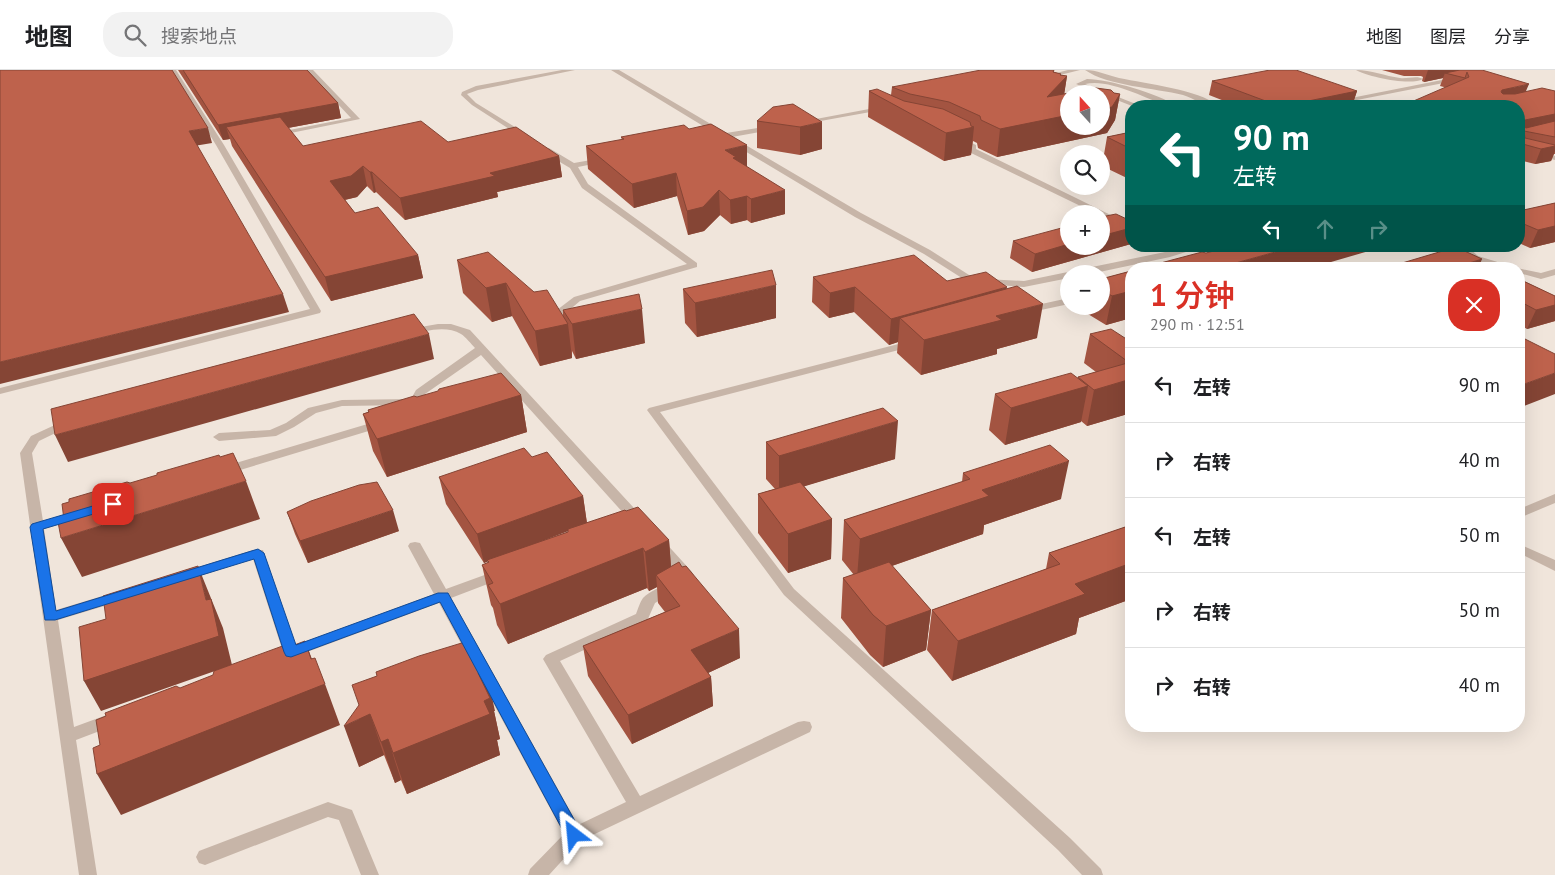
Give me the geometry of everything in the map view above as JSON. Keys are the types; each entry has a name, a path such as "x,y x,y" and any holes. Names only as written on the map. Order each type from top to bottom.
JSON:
{"street":[{"path":"0,391 316,311 225,144 173,70"},
{"path":"269,136 356,119 309,70"},
{"path":"531,140 474,104 464,95 464,92 476,88 572,70"},
{"path":"614,70 858,215 927,252 989,291"},
{"path":"1036,78 1077,70"},
{"path":"1088,70 1114,79 1185,94 1200,100"},
{"path":"1359,70 1400,80 1422,79 1458,72"},
{"path":"1054,75 1125,101"},
{"path":"1351,100 1348,99 1469,77"},
{"path":"1079,84 1088,80 1103,81 1156,100"},
{"path":"799,123 893,107"},
{"path":"874,110 890,117"},
{"path":"705,140 780,126"},
{"path":"950,136 973,147 972,150 1125,225"},
{"path":"539,145 573,166 585,186 694,265 577,299 557,315"},
{"path":"1525,150 1555,158"},
{"path":"573,166 610,158"},
{"path":"1110,265 1160,252"},
{"path":"1468,252 1475,258 1489,262"},
{"path":"1525,272 1541,276 1555,284"},
{"path":"1541,276 1555,272"},
{"path":"973,281 1024,284 1060,277"},
{"path":"1012,314 1060,303"},
{"path":"398,334 442,325 455,327 466,332 509,386 690,578 649,600 642,617 551,659 637,806"},
{"path":"928,339 653,410 789,592 1064,844 1094,875"},
{"path":"219,436 272,433 290,425 312,410 342,403 418,410 420,392 464,363 481,349"},
{"path":"86,416 61,425 35,439 26,453 88,875"},
{"path":"208,476 390,421"},
{"path":"1525,511 1555,498"},
{"path":"36,527 94,510"},
{"path":"622,530 640,523"},
{"path":"415,546 574,835"},
{"path":"1525,551 1555,566"},
{"path":"173,579 258,553 286,654 514,569"},
{"path":"50,617 135,591"},
{"path":"68,736 124,715"},
{"path":"537,875 574,835 804,727"},
{"path":"205,858 328,808 346,815 370,875"}],"building":[{"path":"0,70 172,70 208,128 189,131 283,294 0,362"},
{"path":"183,70 307,70 338,103 218,125"},
{"path":"981,70 1054,70 1053,72 1067,76 1047,97 1060,95 1060,117 1000,129 981,120 980,116 949,102 910,94 892,87"},
{"path":"1270,70 1296,70 1357,91 1313,100 1263,100 1212,81"},
{"path":"1460,70 1482,70 1529,84 1502,90 1503,94 1515,94 1542,88 1555,91 1555,114 1525,120 1525,100 1416,100 1469,77 1467,72 1465,78 1445,73"},
{"path":"877,89 904,101 943,109 970,122 971,126 974,127 946,133 869,91"},
{"path":"1110,90 1120,94 1110,107"},
{"path":"793,104 822,122 800,127 757,121 773,107"},
{"path":"280,117 303,146 421,121 448,142 516,127 559,156 490,173 495,176 400,198 363,166 351,176 330,181 355,213 378,207 418,255 325,277 226,127"},
{"path":"1555,121 1555,137 1525,131 1525,127"},
{"path":"711,124 747,145 725,150 736,157 733,158 785,190 751,199 747,196 730,200 719,190 703,207 687,211 676,173 632,184 586,146 684,125 689,129"},
{"path":"1125,133 1125,146 1107,137"},
{"path":"1525,138 1555,145 1541,149 1525,145"},
{"path":"1555,203 1555,226 1538,230 1525,225 1525,210"},
{"path":"1116,214 1125,218 1125,230 1110,234 1110,215"},
{"path":"1060,228 1060,247 1035,254 1013,241"},
{"path":"488,252 534,292 547,290 568,324 535,331 506,283 486,288 457,260"},
{"path":"1202,252 1275,252 1239,262 1164,262"},
{"path":"1439,252 1467,252 1482,259 1472,262 1406,262"},
{"path":"914,255 947,281 986,272 1007,287 891,319 855,287 830,293 813,277"},
{"path":"772,270 776,285 695,303 683,289"},
{"path":"1125,273 1125,293 1112,296 1110,295 1110,277"},
{"path":"1525,282 1555,296 1555,305 1536,310 1525,304"},
{"path":"1017,286 1043,304 996,316 1002,320 924,340 900,318"},
{"path":"639,294 642,309 572,324 563,310"},
{"path":"414,314 429,334 55,435 51,409"},
{"path":"1111,329 1125,338 1125,360 1090,334"},
{"path":"1525,339 1555,354 1555,373 1525,384"},
{"path":"1125,364 1125,381 1094,390 1078,377"},
{"path":"501,373 521,395 377,439 363,414 369,412 368,410 414,396 417,397 438,391 439,389"},
{"path":"1071,373 1088,386 1011,408 995,394"},
{"path":"883,408 898,421 779,456 766,442"},
{"path":"1050,445 1069,461 982,490 989,496 860,539 844,520 970,479 963,473"},
{"path":"524,448 532,457 547,452 583,496 477,534 439,477"},
{"path":"233,453 246,481 61,538 58,522 64,520 62,504 69,502 69,499 127,482 130,483 219,455 220,457"},
{"path":"377,482 393,510 300,541 287,512 311,501 359,485"},
{"path":"800,482 832,519 788,534 758,494"},
{"path":"638,507 669,540 645,552 643,548 500,604 488,585 493,583 482,565 489,562 487,560 568,532 568,529"},
{"path":"1125,527 1125,565 1075,584 1085,594 958,641 932,610 1060,564 1049,553"},
{"path":"679,562 682,567 686,566 739,629 691,650 711,677 628,715 583,646 680,606 656,575"},
{"path":"889,562 931,610 886,626 873,615 843,578"},
{"path":"198,566 206,600 211,599 219,636 84,681 79,627 106,619 103,596"},
{"path":"305,641 311,659 315,658 325,684 97,774 93,748 100,745 96,720 106,716 105,713 176,686 180,688 213,675 214,671 288,644 289,647"},
{"path":"465,642 472,659 480,660 486,670 478,673 490,698 484,701 490,714 393,753 388,739 381,742 370,714 344,726 359,705 352,685 377,676 376,672"}],"route":[{"path":"113,504 36,527 50,617 258,553 291,652 443,596 574,835"}]}
